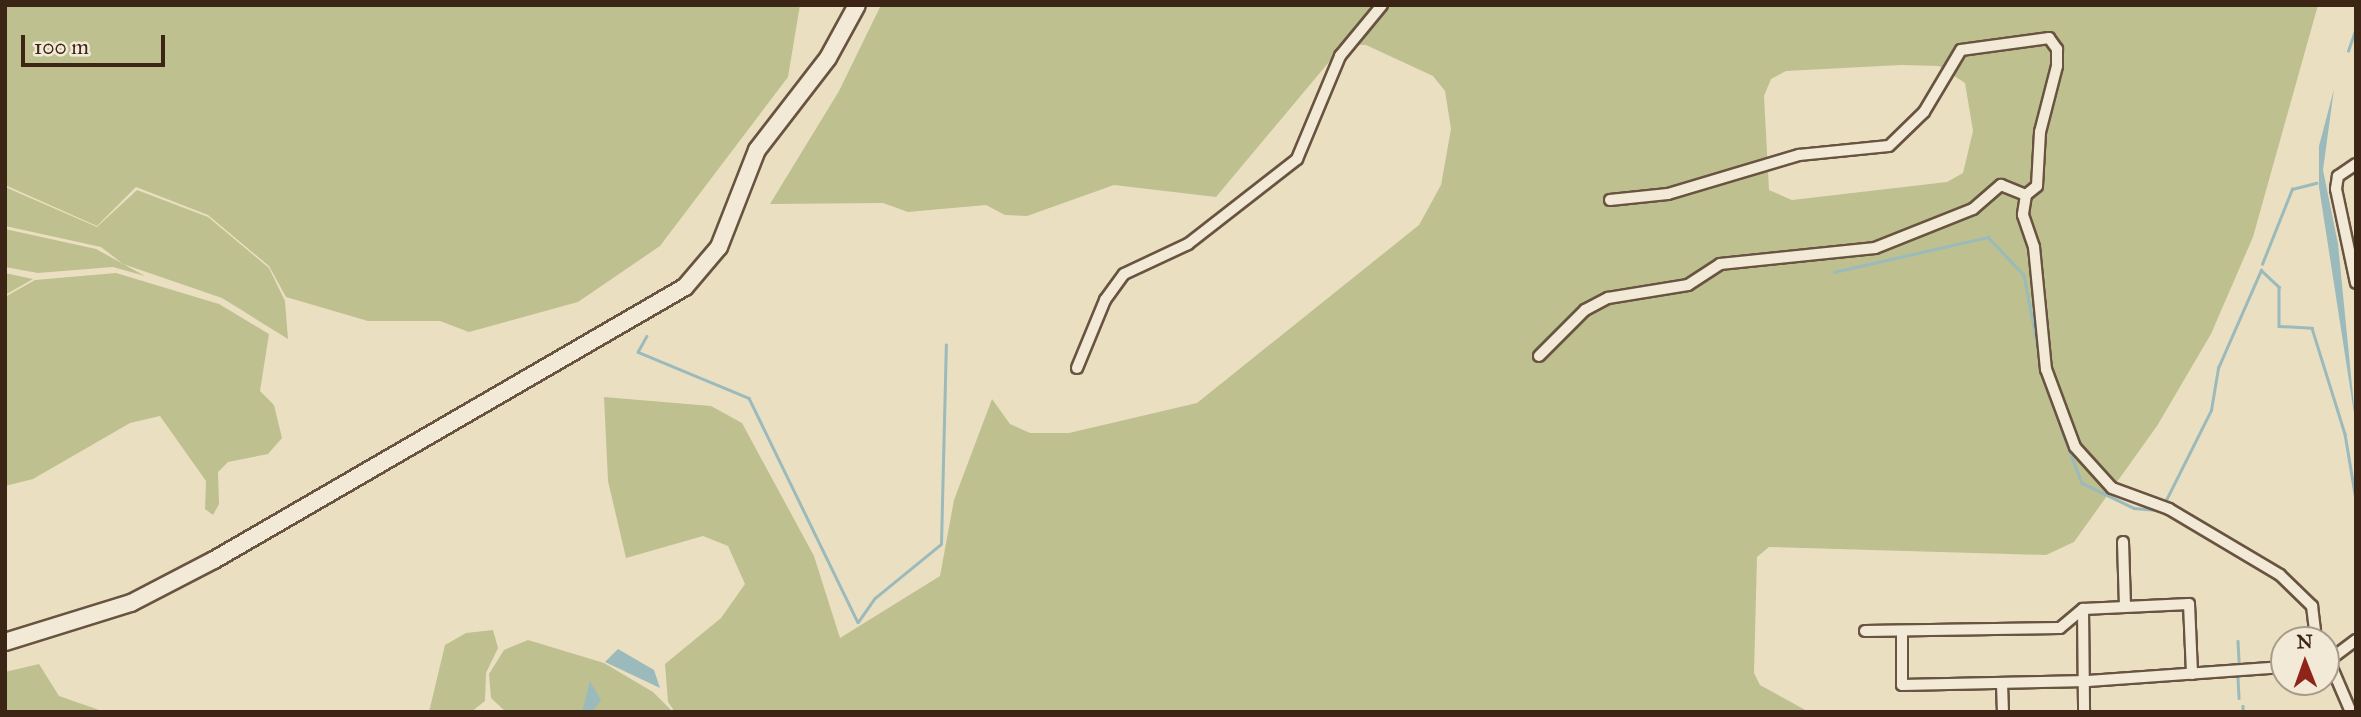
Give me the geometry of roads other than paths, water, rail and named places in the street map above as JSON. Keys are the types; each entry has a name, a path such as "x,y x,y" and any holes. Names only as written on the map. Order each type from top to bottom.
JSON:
{"street":[{"path":"5,642 131,603 214,560 685,287 719,247 757,150 828,58 857,5"},
{"path":"1077,368 1105,300 1124,274 1153,255 1188,244 1297,159 1340,56 1382,5"},
{"path":"1610,201 1668,194 1799,155 1889,146 1924,112 1961,50 2049,38 2057,48 2057,66 2040,132 2037,186 2026,195"},
{"path":"2356,163 2338,176 2336,189 2356,283"},
{"path":"1539,356 1585,310 1608,298 1688,285 1720,264 1875,248 1973,209 2001,185 2026,195"},
{"path":"2026,195 2038,329 2075,447 2112,488 2169,509 2280,575 2312,606 2314,626"},
{"path":"2123,542 2125,606"},
{"path":"1865,631 2060,628 2083,609 2189,604 2192,674"},
{"path":"2083,609 2088,681 2084,712"},
{"path":"1902,631 1902,685 2088,681 2270,668"},
{"path":"2340,651 2356,640"},
{"path":"2002,684 2003,712"},
{"path":"2340,687 2351,712"}],"water":[{"path":"2334,89 2323,170 2338,244 2356,426 2319,187 2319,146"},
{"path":"618,649 654,670 660,688 605,662"},
{"path":"590,681 601,700 592,712 582,712"}],"waterway":[{"path":"2348,51 2356,28"},
{"path":"2262,264 2292,189 2316,183"},
{"path":"1834,272 1988,237 2024,275 2040,358"},
{"path":"2165,502 2211,410 2218,368 2261,270 2279,287 2279,326 2312,328 2345,434 2356,500"},
{"path":"647,336 638,352 749,398 858,622 875,598 941,544 946,345"},
{"path":"2056,411 2060,424"},
{"path":"2061,428 2082,483 2134,508 2157,510"},
{"path":"2238,641 2239,663"},
{"path":"2355,696 2356,649"},
{"path":"2238,678 2239,698"},
{"path":"2243,706 2243,712"}]}
